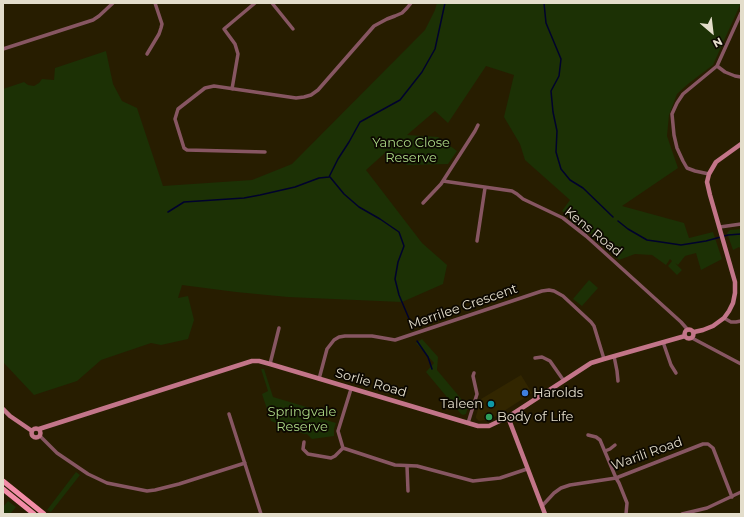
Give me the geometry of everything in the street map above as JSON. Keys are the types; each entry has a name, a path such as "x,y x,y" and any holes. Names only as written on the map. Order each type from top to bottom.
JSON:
{"main road":[{"path":"3,481 44,514"},
{"path":"3,489 34,514"}],"street":[{"path":"3,49 93,20 112,3"},
{"path":"147,54 159,34 162,24 155,3"},
{"path":"232,89 238,54 235,44 224,29 255,3"},
{"path":"272,3 293,29"},
{"path":"265,152 187,150 184,148 175,119 178,109 205,88 214,86 296,98 311,95 318,90 374,26 402,13 411,3"},
{"path":"708,174 688,168 682,161 674,135 672,114 683,94 717,66 741,13"},
{"path":"717,66 725,72 741,78"},
{"path":"423,203 443,181 478,125"},
{"path":"741,144 716,162 708,174 707,182 735,282 733,303 724,318 713,326 694,332 692,330 685,332 685,336 687,338 692,338 741,364"},
{"name":"Kens Road","path":"443,181 512,191 523,199 563,218 586,236 688,330"},
{"path":"477,241 485,188"},
{"path":"720,227 741,224"},
{"name":"Merrilee Crescent","path":"319,379 328,349 334,340 340,337 372,336 395,340 549,290 563,296 591,322 594,326 604,359"},
{"path":"724,318 731,322 741,321"},
{"path":"270,364 279,328"},
{"path":"692,338 694,336 694,332"},
{"name":"Sorlie Road","path":"39,430 252,361 270,364 478,426 490,426 591,364 685,336"},
{"path":"663,342 671,365 676,372"},
{"path":"614,356 618,381"},
{"path":"535,358 542,357 550,361 564,381"},
{"path":"468,423 477,394 473,376 474,372"},
{"path":"342,448 338,431 351,389"},
{"path":"3,409 10,416 32,431 32,435 34,437 37,438 40,436"},
{"path":"229,414 261,514"},
{"path":"508,416 545,514"},
{"path":"32,431 36,428 39,430 41,433 40,436 57,453 88,474 107,483 147,491 185,483 245,463"},
{"path":"588,435 596,437 600,440 627,503 625,510 626,514"},
{"path":"304,442 303,449 308,454 331,458 335,456 342,448"},
{"name":"Warili Road","path":"542,506 561,488 570,485 616,478 703,444 708,444 713,448 732,497"},
{"path":"605,451 615,446"},
{"path":"342,448 395,465 417,466 473,481 500,478 528,469"},
{"path":"407,466 408,490"},
{"path":"682,514 707,508 741,492"}],"shaded area":[{"path":"521,375 532,393 493,418 479,421 476,416 481,399"}],"green space":[{"name":"Yanco Close Reserve","path":"437,3 741,3 713,65 677,94 669,115 667,136 678,168 622,206 684,223 689,238 713,232 722,259 701,270 696,253 685,256 678,265 675,263 682,270 677,275 668,266 672,261 670,259 666,265 652,255 635,254 619,260 598,240 562,211 570,200 525,160 520,144 504,117 514,75 486,66 448,123 435,111 407,135 438,137 457,151 448,164 407,165 386,152 366,170 422,243 447,265 443,284 402,302 288,297 182,285 178,298 188,296 194,320 188,339 161,345 151,343 101,360 77,381 34,395 3,362 3,89 24,82 28,85 34,86 42,79 54,80 55,68 106,51 113,84 122,101 137,108 163,186 252,180 292,164 425,30"},
{"path":"741,229 741,249 739,247 733,250 727,233 730,230"},
{"path":"589,280 598,288 582,306 573,299"},
{"path":"422,339 438,357 437,370 468,407 466,414 461,414 426,372 434,363 416,343"},
{"name":"Springvale Reserve","path":"261,369 264,369 273,397 320,411 319,418 336,423 334,436 312,439 307,434 271,421 262,394 268,391"},
{"path":"76,472 80,475 51,512 47,510"},
{"path":"8,501 16,507 10,514 3,514 3,507"}],"waterway":[{"path":"168,212 184,202 244,198 295,187 319,178 329,177 360,122 400,100 422,72 435,49 445,3"},
{"path":"544,3 546,23 561,59 559,76 551,91 557,131 556,152 561,169 570,180 583,188 613,217"},
{"path":"330,177 344,194 359,207 399,232 404,246 398,262 395,279 399,295 413,328"},
{"path":"618,221 628,229 647,240 681,245 706,241 728,235 741,234"},
{"path":"417,341 428,357 432,369"}],"place":[{"name":"Harolds","path":"525,393"},
{"name":"Taleen","path":"491,404"},
{"name":"Body of Life","path":"489,417"}]}
